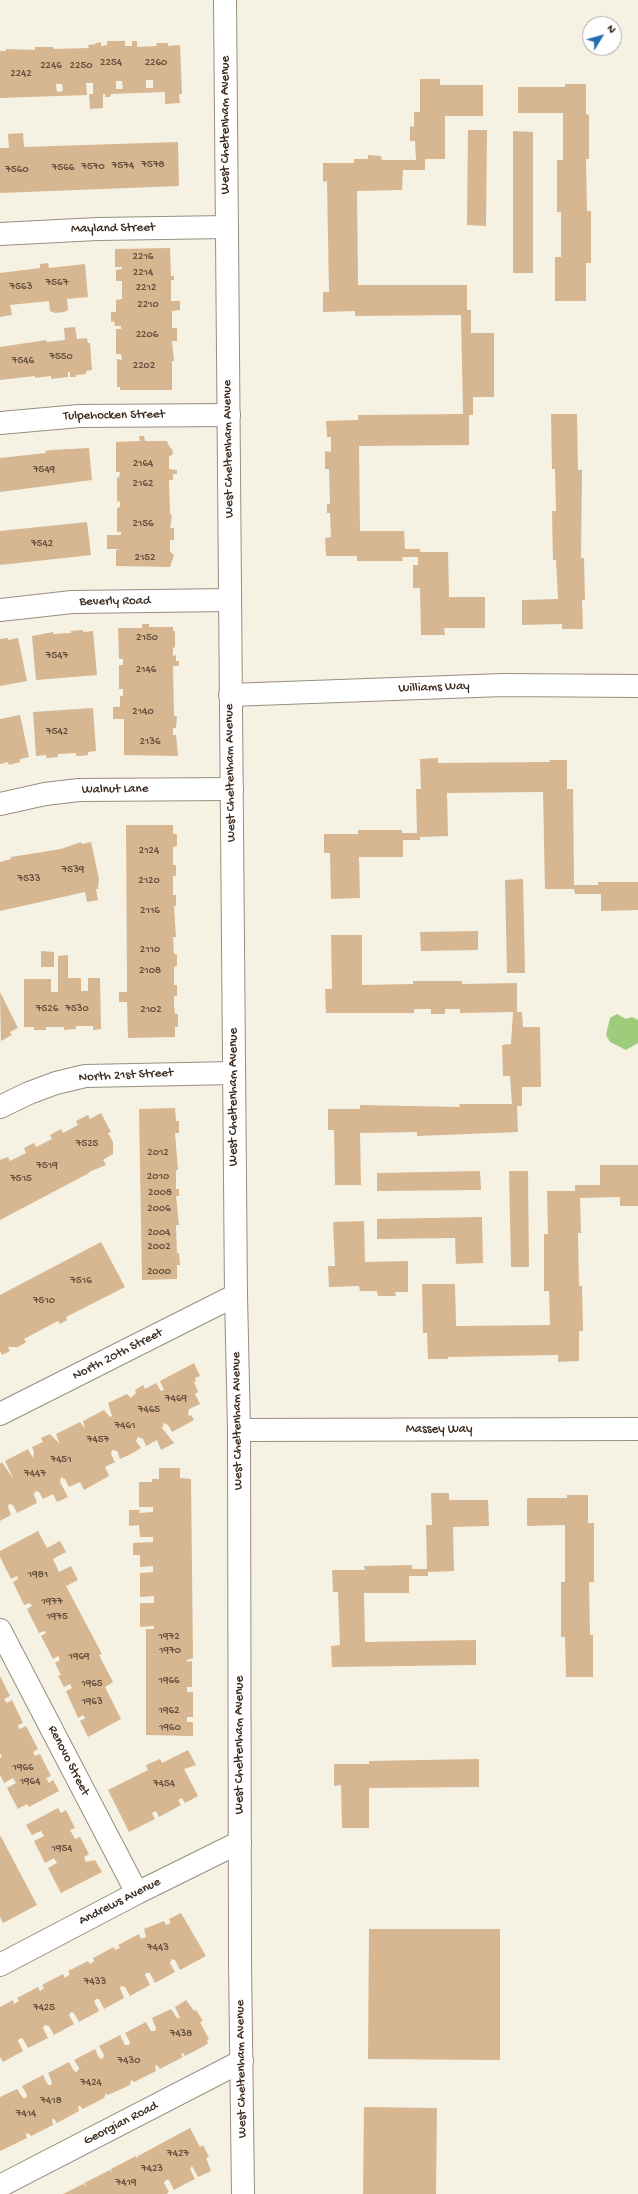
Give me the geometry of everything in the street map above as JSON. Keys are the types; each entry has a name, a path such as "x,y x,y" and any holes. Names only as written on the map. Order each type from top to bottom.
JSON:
{"main road":[{"name":"West Cheltenham Avenue","path":"225,0 230,695 236,1295 239,1430 240,1962 243,2194"},
{"name":"Mayland Street","path":"0,234 97,229 227,228"},
{"name":"Tulpehocken Street","path":"0,423 79,416 228,415"},
{"name":"Beverly Road","path":"0,610 72,602 230,600"},
{"name":"Williams Way","path":"230,695 503,685 638,686"},
{"name":"Walnut Lane","path":"0,804 45,794 78,790 232,789"},
{"name":"North 21st Street","path":"0,1108 29,1093 56,1083 84,1076 234,1073"},
{"name":"North 20th Street","path":"0,1414 236,1295"},
{"name":"Massey Way","path":"239,1430 638,1429"},
{"name":"Renovo Street","path":"0,1630 137,1893"},
{"name":"Andrews Avenue","path":"0,1965 137,1893 240,1842"},
{"name":"Georgian Road","path":"0,2186 242,2061"}],"green space":[{"path":"617,1014 626,1019 632,1017 638,1020 638,1043 626,1050 610,1042 606,1035 610,1018"}],"building":[{"path":"107,41 125,41 125,46 132,46 132,41 137,41 137,47 157,46 156,43 168,43 168,46 180,45 182,94 179,94 180,103 165,104 165,92 111,94 110,97 105,97 105,94 103,94 103,108 90,109 89,94 93,94 93,83 86,83 87,95 0,98 0,51 6,51 6,49 35,50 35,47 53,47 54,49 89,48 88,45 101,42 101,46 107,45","holes":["146,80 153,80 153,88 146,88","116,81 122,81 123,89 116,89","56,84 62,84 63,91 57,92"]},
{"path":"420,79 440,79 440,85 483,85 483,116 445,116 445,159 425,159 425,170 403,170 402,190 357,191 358,285 467,285 467,310 471,310 471,333 494,333 494,397 473,397 473,415 469,415 469,445 359,446 360,531 404,531 405,549 420,549 420,552 448,552 449,597 485,597 485,628 444,628 445,635 421,635 420,588 413,588 413,565 418,565 418,557 402,557 403,561 357,561 357,556 326,556 325,538 331,537 330,513 327,513 327,504 330,504 329,469 325,469 325,451 331,452 331,437 327,437 326,421 358,420 358,415 463,414 461,315 355,316 355,311 323,312 323,292 329,292 327,181 323,182 323,163 354,163 354,159 368,159 368,155 381,156 382,160 416,160 415,141 410,141 410,126 414,127 414,112 420,112"},
{"path":"565,84 586,84 586,114 589,115 589,159 586,159 587,211 591,211 591,263 586,263 586,301 555,301 555,257 561,257 561,212 557,212 557,160 563,160 563,113 518,113 518,87 565,87"},
{"path":"468,130 487,130 486,226 467,225"},
{"path":"513,131 533,132 533,273 513,273"},
{"path":"23,133 24,147 178,142 179,186 0,193 0,148 9,148 8,134"},
{"path":"170,248 171,276 174,276 174,280 171,280 171,301 180,301 180,310 172,311 172,328 177,328 177,341 172,341 174,361 172,361 172,390 120,390 120,387 117,387 117,359 122,360 121,354 116,354 116,329 121,329 121,326 115,326 114,321 111,322 111,312 116,312 116,300 122,299 122,281 116,281 116,270 122,269 122,267 115,267 115,249"},
{"path":"48,263 49,268 85,264 88,297 67,299 68,310 55,313 50,311 49,301 10,305 12,315 0,317 0,273 40,268 40,264"},
{"path":"75,327 77,339 87,338 88,343 90,343 92,370 86,371 86,374 76,375 76,377 70,377 70,372 68,372 68,377 51,379 51,376 35,378 35,376 0,380 0,347 46,340 47,342 65,340 64,328"},
{"path":"551,414 577,414 578,470 582,470 581,558 584,558 585,600 582,600 583,629 562,629 562,624 522,625 522,600 558,599 556,560 553,560 552,511 556,511 555,469 552,469"},
{"path":"139,436 144,436 145,441 167,441 173,454 169,457 169,469 177,470 177,474 173,474 173,480 169,480 170,513 172,516 170,528 174,528 174,540 170,540 170,552 174,555 170,567 116,566 116,550 120,549 107,549 107,535 121,535 121,532 117,532 117,508 120,507 120,501 117,502 117,477 119,478 120,472 116,472 116,442 140,441"},
{"path":"89,448 92,480 0,492 0,458 46,453 45,451 51,450"},
{"path":"87,522 91,555 0,565 0,531"},
{"path":"142,624 149,624 149,627 173,627 173,631 175,631 175,647 173,648 173,656 176,655 176,661 179,661 179,666 173,666 174,716 177,716 176,728 173,728 173,735 176,735 178,756 124,755 124,719 113,719 113,707 120,707 120,696 123,696 123,689 119,689 119,665 123,665 123,659 119,659 118,628 142,628"},
{"path":"83,630 83,632 93,631 97,675 36,680 32,636 53,632 53,634 71,633 71,631"},
{"path":"8,638 8,640 18,638 27,681 0,686 0,639"},
{"path":"93,708 96,751 88,752 88,755 81,756 76,756 76,753 58,754 58,757 46,758 46,755 36,756 33,712"},
{"path":"20,715 29,757 20,759 20,762 9,765 8,762 0,764 0,719"},
{"path":"438,758 438,763 550,762 549,760 567,760 567,789 573,789 574,885 598,885 598,882 638,882 638,910 601,911 601,894 575,894 574,889 545,889 543,792 447,793 448,836 420,837 420,840 403,840 403,857 359,857 360,898 331,899 330,853 324,853 324,834 358,834 358,830 402,830 402,833 417,833 416,789 421,789 420,759"},
{"path":"126,825 173,825 173,834 177,834 177,846 173,847 173,865 176,865 176,876 173,876 173,895 176,895 176,906 174,906 176,937 173,937 174,954 177,954 177,966 174,967 174,985 177,985 177,996 174,996 174,1005 175,1014 178,1014 178,1027 175,1027 175,1037 128,1038 127,1002 119,1002 119,992 127,992"},
{"path":"81,842 82,844 91,842 99,879 98,889 96,889 98,900 87,902 85,892 0,911 0,862 11,859 11,857 61,849"},
{"path":"523,879 525,973 507,973 505,880"},
{"path":"478,931 478,950 421,951 420,932"},
{"path":"331,935 362,935 362,985 413,984 413,981 462,981 462,984 517,983 517,1012 522,1012 523,1027 540,1027 541,1087 522,1087 522,1106 517,1106 518,1132 417,1136 417,1132 360,1133 361,1185 335,1185 334,1130 328,1130 328,1109 360,1109 360,1105 460,1107 459,1104 512,1104 510,1076 503,1076 502,1045 511,1044 513,1012 460,1013 460,1009 445,1009 445,1014 431,1014 431,1009 414,1009 414,1013 326,1013 325,989 332,989"},
{"path":"41,951 54,952 54,967 41,967"},
{"path":"68,955 68,978 81,978 81,991 88,991 88,978 100,978 101,1029 93,1030 93,1026 76,1026 76,1029 64,1030 64,1027 46,1027 46,1030 34,1030 34,1027 24,1027 24,979 51,979 51,992 58,992 58,956"},
{"path":"0,992 18,1028 10,1032 12,1035 1,1041"},
{"path":"175,1108 176,1121 179,1121 179,1133 175,1133 178,1170 176,1170 176,1189 179,1189 179,1196 176,1196 179,1225 176,1225 177,1253 179,1253 180,1265 177,1265 177,1279 142,1280 139,1109"},
{"path":"101,1113 111,1132 108,1133 113,1142 113,1154 103,1160 106,1165 89,1172 0,1220 0,1160 8,1157 10,1161 26,1153 24,1148 34,1143 36,1147 52,1139 50,1135 61,1129 63,1133 78,1125 76,1121 88,1115 90,1119"},
{"path":"600,1165 638,1165 638,1206 620,1206 620,1197 580,1198 581,1233 578,1233 579,1286 582,1286 583,1331 579,1331 579,1361 558,1362 558,1355 448,1357 448,1359 428,1359 427,1333 423,1333 422,1284 455,1284 456,1326 550,1325 549,1291 544,1291 544,1234 548,1234 547,1191 575,1191 575,1185 600,1185"},
{"path":"480,1171 481,1190 377,1191 377,1173"},
{"path":"509,1171 528,1171 529,1267 511,1267"},
{"path":"482,1217 483,1263 456,1264 455,1238 377,1239 377,1219"},
{"path":"364,1221 365,1262 408,1261 408,1292 395,1292 396,1296 378,1296 377,1291 360,1291 359,1286 329,1287 328,1266 335,1266 333,1222"},
{"path":"101,1242 125,1287 66,1317 67,1320 60,1324 58,1321 24,1339 26,1342 18,1347 8,1347 10,1351 2,1355 0,1351 0,1295"},
{"path":"194,1363 200,1376 195,1378 196,1381 194,1382 198,1392 195,1394 200,1404 189,1409 188,1414 189,1416 191,1415 194,1420 172,1432 168,1425 164,1423 162,1428 174,1443 161,1450 157,1440 146,1446 143,1439 138,1437 136,1441 141,1448 131,1454 120,1459 117,1451 112,1450 111,1454 115,1462 105,1467 109,1476 84,1490 80,1482 69,1487 65,1479 61,1477 60,1482 68,1497 57,1502 53,1494 43,1499 39,1492 35,1491 34,1495 37,1503 17,1513 13,1505 9,1504 8,1507 11,1515 0,1521 0,1464 2,1462 14,1480 5,1461 28,1449 33,1458 34,1452 32,1447 43,1442 41,1438 50,1434 60,1444 56,1434 80,1422 85,1429 83,1421 104,1410 110,1417 112,1416 108,1403 127,1394 131,1398 136,1393 135,1390 143,1385 145,1389 156,1383 161,1391 164,1390 160,1381"},
{"path":"159,1468 180,1468 180,1478 191,1479 193,1658 187,1660 187,1662 192,1661 192,1687 187,1687 187,1692 193,1692 193,1717 187,1717 187,1722 193,1722 193,1736 146,1735 146,1629 154,1629 154,1626 140,1627 140,1603 154,1603 154,1596 140,1597 140,1573 153,1572 153,1566 140,1567 140,1555 133,1555 133,1543 153,1542 153,1537 140,1537 139,1525 129,1526 129,1510 140,1510 139,1513 153,1512 153,1507 139,1507 139,1482 152,1482 152,1479 159,1479"},
{"path":"431,1493 449,1493 449,1500 488,1500 489,1526 453,1527 454,1571 428,1572 428,1576 409,1576 409,1593 364,1593 365,1642 476,1640 476,1665 332,1667 331,1646 340,1645 338,1592 333,1592 332,1570 365,1570 364,1566 412,1565 412,1569 427,1569 426,1525 432,1525"},
{"path":"567,1495 588,1495 588,1523 594,1523 594,1582 589,1582 590,1635 593,1635 593,1677 566,1677 565,1637 561,1637 561,1582 565,1582 565,1525 527,1526 527,1498 567,1498"},
{"path":"38,1531 47,1548 60,1541 66,1552 53,1559 59,1572 71,1566 78,1580 66,1586 102,1654 99,1655 113,1682 105,1687 121,1719 88,1737 80,1721 85,1718 83,1715 78,1718 66,1691 72,1688 70,1684 64,1687 58,1676 61,1675 55,1663 60,1660 58,1656 53,1659 41,1636 46,1633 45,1631 39,1633 27,1609 32,1606 30,1603 24,1605 13,1582 18,1579 17,1576 11,1579 0,1557 0,1551"},
{"path":"0,1676 10,1696 4,1699 7,1703 12,1700 23,1723 18,1725 19,1728 20,1729 26,1726 38,1749 33,1752 35,1756 40,1754 51,1776 46,1778 49,1783 53,1780 59,1791 29,1807 27,1804 18,1809 7,1788 16,1783 13,1778 4,1783 0,1775 0,1758 2,1757 0,1753"},
{"path":"188,1750 196,1765 184,1769 198,1796 185,1803 182,1798 178,1800 181,1805 159,1817 156,1811 152,1813 155,1819 129,1832 108,1790 148,1770 146,1765 160,1759 162,1763"},
{"path":"479,1759 479,1787 369,1788 369,1828 342,1828 341,1785 334,1786 334,1764 369,1764 369,1761"},
{"path":"58,1808 61,1813 66,1810 75,1828 70,1830 75,1839 80,1837 89,1854 84,1857 86,1862 95,1860 102,1872 61,1893 48,1868 57,1863 54,1858 45,1863 34,1841 44,1836 41,1831 32,1835 26,1825"},
{"path":"0,1835 37,1905 3,1923 0,1917"},
{"path":"181,1913 206,1956 180,1970 175,1960 172,1959 170,1963 175,1972 155,1983 150,1973 146,1973 145,1975 150,1985 130,1996 125,1987 121,1986 120,1988 124,1998 104,2009 99,1999 96,1999 94,2001 99,2011 79,2022 74,2013 71,2012 69,2015 74,2024 54,2035 49,2026 45,2025 43,2028 48,2038 28,2048 23,2039 20,2038 18,2041 23,2051 3,2062 0,2057 0,2007 13,2000 14,2004 19,2001 17,1998 38,1987 40,1991 44,1988 42,1985 63,1974 65,1978 70,1974 68,1971 88,1961 90,1964 94,1961 93,1958 114,1947 115,1950 120,1948 118,1945 139,1934 141,1939 146,1937 144,1929 164,1921 166,1925 171,1923 169,1919"},
{"path":"369,1929 500,1929 500,2060 368,2059"},
{"path":"186,2000 194,2011 196,2010 203,2021 200,2022 209,2039 207,2040 208,2043 206,2045 185,2056 183,2053 181,2054 183,2057 160,2069 157,2065 155,2066 156,2071 134,2082 131,2080 130,2085 108,2095 106,2093 104,2098 83,2109 78,2106 79,2111 57,2123 54,2119 52,2119 53,2125 31,2136 28,2133 26,2134 27,2138 0,2151 0,2097 17,2089 23,2098 26,2098 27,2095 22,2086 43,2075 48,2085 51,2085 52,2082 48,2073 69,2062 74,2071 77,2072 79,2068 74,2060 95,2049 99,2058 103,2059 104,2055 99,2046 120,2035 125,2045 129,2045 130,2042 125,2033 146,2022 151,2031 155,2031 156,2028 152,2018 171,2009 177,2018 180,2018 175,2007"},
{"path":"364,2107 437,2108 436,2194 363,2194"},
{"path":"190,2128 200,2147 203,2145 209,2157 206,2158 211,2171 198,2177 192,2166 190,2169 195,2179 174,2190 169,2180 166,2180 164,2183 169,2192 166,2194 63,2194 83,2184 86,2187 84,2183 110,2170 112,2172 111,2169 136,2156 137,2159 138,2156"}]}
